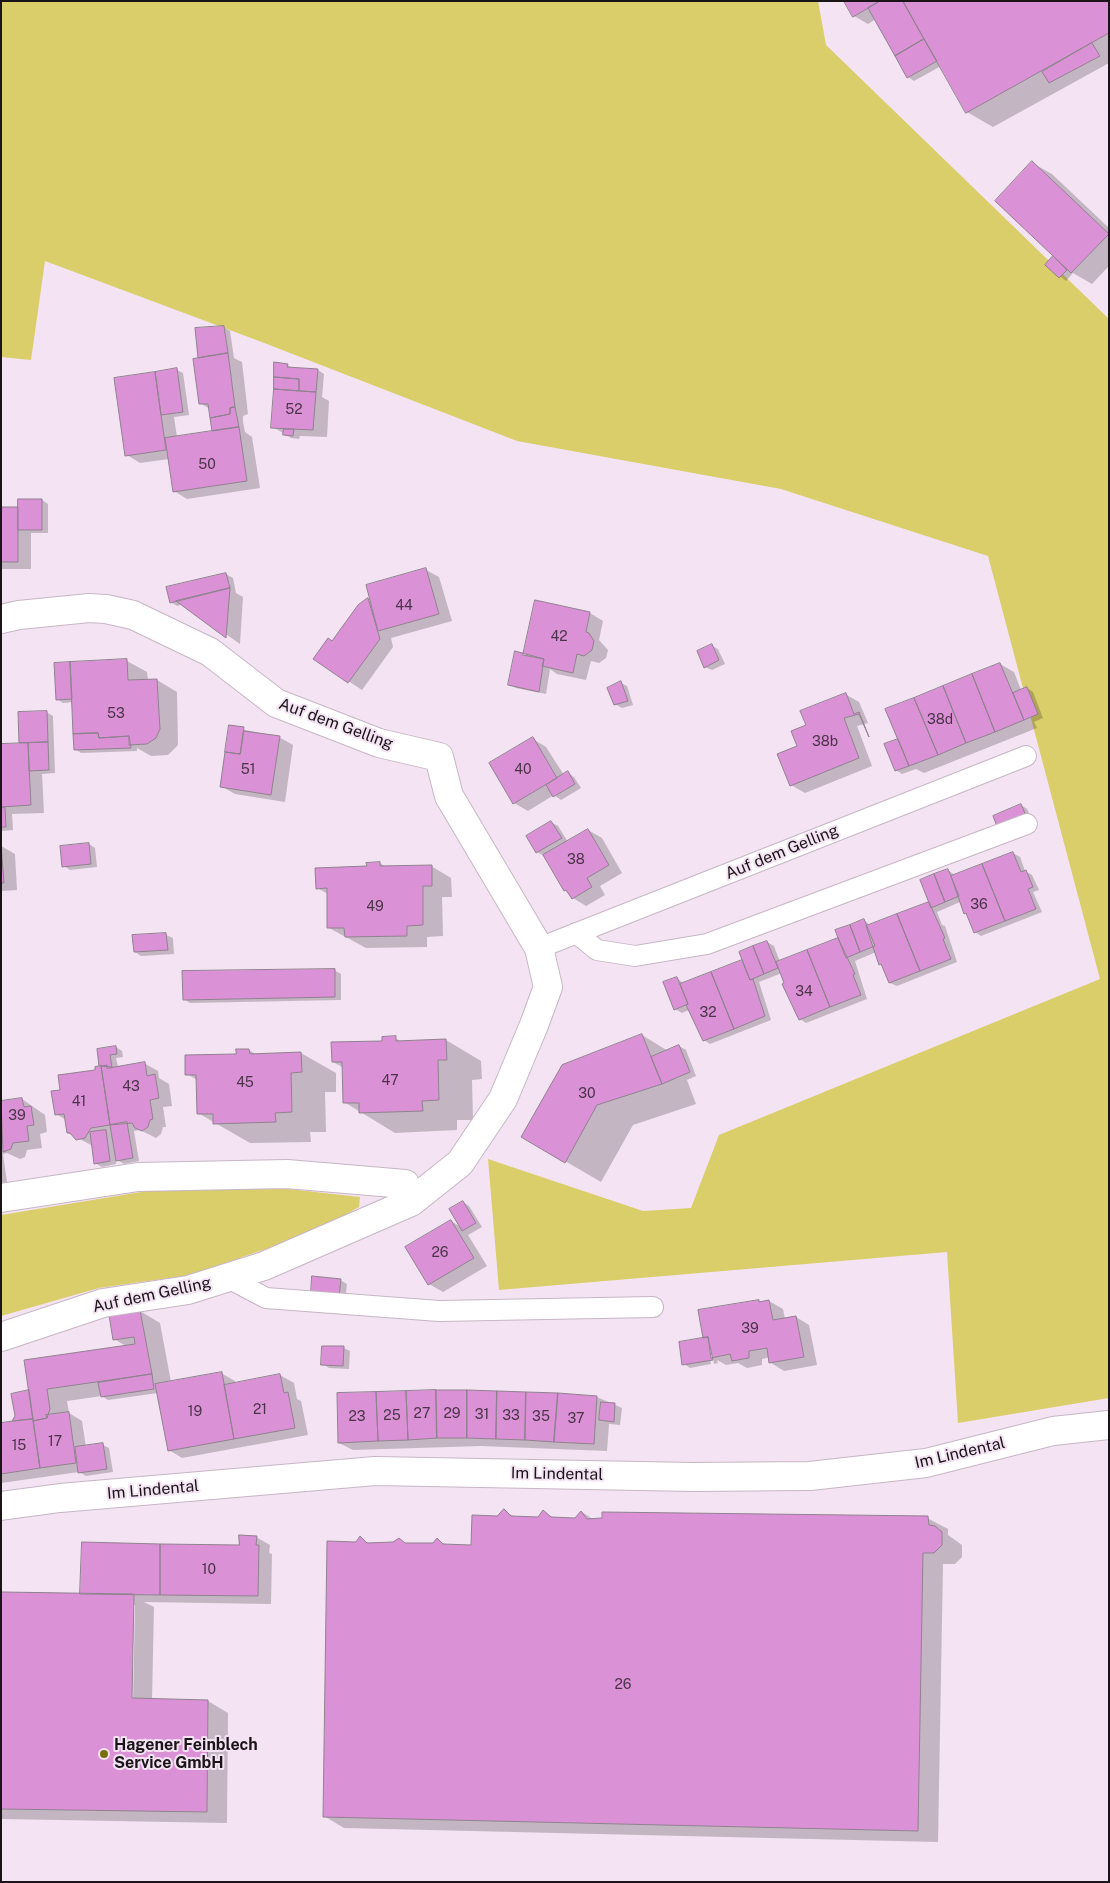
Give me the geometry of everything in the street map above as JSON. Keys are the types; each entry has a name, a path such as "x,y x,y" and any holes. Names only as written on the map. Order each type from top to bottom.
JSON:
{"street":[{"name":"Auf dem Gelling","path":"1,619 19,615 71,610 106,609 133,615 210,652 276,703 379,743 439,757 449,796 539,948 548,987 503,1099 460,1163 411,1202 264,1266 228,1278 188,1290 102,1303 1,1337"},
{"path":"1,1198 138,1177 287,1174 405,1184 411,1202"},
{"name":"Im Lindental","path":"1,1506 60,1498 375,1471 694,1477 810,1476 926,1463 1053,1431 1109,1425"}],"lane":[{"name":"Auf dem Gelling","path":"539,948 1026,756"},
{"path":"576,933 597,950 635,956 707,944 1027,824"},
{"path":"228,1278 266,1298 439,1311 653,1307"}],"shaded area":[{"path":"1,1 818,1 826,45 1109,319 1109,1398 958,1423 947,1252 499,1290 488,1159 643,1211 691,1208 719,1135 1100,979 988,556 781,489 517,441 259,341 45,261 31,360 1,357"},
{"path":"208,1185 261,1186 360,1197 359,1207 315,1232 190,1275 99,1288 1,1316 1,1215 147,1191"}],"building":[{"path":"844,1 880,1 853,17"},
{"path":"880,1 903,1 924,39 895,56 868,8"},
{"path":"903,1 1109,1 1109,33 966,113"},
{"path":"924,39 937,61 907,78 895,56"},
{"path":"1092,43 1100,56 1049,83 1042,72"},
{"path":"1032,161 1109,234 1071,273 995,201"},
{"path":"1053,256 1067,270 1059,278 1045,265"},
{"path":"224,326 228,353 198,358 195,328"},
{"path":"228,353 235,407 230,408 230,414 210,418 208,404 199,404 193,359"},
{"path":"274,362 288,364 287,367 318,369 316,392 299,391 299,379 274,377"},
{"path":"177,368 183,412 161,415 155,372"},
{"path":"155,372 166,450 125,456 114,378"},
{"path":"274,377 299,379 299,391 274,389"},
{"path":"274,389 316,392 313,430 271,428"},
{"path":"235,407 239,427 212,431 210,418 230,414 230,408"},
{"path":"239,427 247,481 173,492 165,438"},
{"path":"284,429 294,429 293,436 283,435"},
{"path":"18,499 42,499 42,530 18,530"},
{"path":"1,507 18,507 18,562 1,562"},
{"path":"426,568 439,614 378,631 366,585"},
{"path":"226,573 230,588 170,603 166,587"},
{"path":"230,588 226,638 176,601"},
{"path":"368,598 380,639 348,683 313,659 328,638 332,641 358,605"},
{"path":"535,600 590,612 586,632 589,633 594,641 592,650 584,656 577,654 573,673 542,666 544,659 523,655"},
{"path":"712,644 719,660 704,668 697,651"},
{"path":"515,651 544,659 539,692 508,685"},
{"path":"127,659 128,680 157,679 160,729 156,738 147,744 129,745 129,736 99,738 98,733 73,734 70,662"},
{"path":"70,662 72,699 56,700 54,663"},
{"path":"1000,663 1024,720 995,732 972,674"},
{"path":"972,674 995,732 966,743 943,686"},
{"path":"621,681 628,701 614,705 607,688"},
{"path":"943,686 966,743 938,755 914,698"},
{"path":"1027,687 1038,714 1024,720 1013,693"},
{"path":"846,693 854,714 859,712 869,737 859,714 844,718 859,758 790,786 777,754 797,746 791,731 806,725 800,711"},
{"path":"914,698 938,755 909,766 885,709"},
{"path":"47,711 48,742 19,743 18,712"},
{"path":"229,725 244,727 240,754 225,752"},
{"path":"244,731 280,736 271,795 220,787 225,752 240,754"},
{"path":"98,733 99,738 129,736 131,748 74,750 73,734"},
{"path":"533,737 557,778 513,804 489,763"},
{"path":"898,739 909,766 895,771 884,744"},
{"path":"48,742 49,770 29,771 28,743"},
{"path":"28,743 31,805 1,807 1,744"},
{"path":"568,771 575,784 553,797 546,785"},
{"path":"1021,804 1027,818 998,829 993,816"},
{"path":"1,807 5,807 6,827 1,827"},
{"path":"551,821 562,838 536,853 526,836"},
{"path":"588,829 609,865 587,878 592,887 572,899 566,890 564,891 543,855"},
{"path":"89,843 91,864 62,867 60,846"},
{"path":"1,845 4,883 1,883"},
{"path":"1013,852 1021,872 1026,870 1033,887 1028,889 1036,909 1005,921 982,864"},
{"path":"380,862 380,866 432,865 432,886 423,886 423,925 407,926 407,936 345,937 344,928 327,928 327,888 316,889 315,868 367,866 366,863"},
{"path":"982,864 1005,921 974,933 966,913 964,914 951,876"},
{"path":"948,869 959,896 945,902 934,874"},
{"path":"934,874 945,902 931,908 920,880"},
{"path":"929,902 945,938 943,939 951,959 920,971 897,914"},
{"path":"897,914 920,971 889,983 881,964 879,965 866,926"},
{"path":"864,919 875,946 860,952 850,925"},
{"path":"850,925 860,952 846,958 835,930"},
{"path":"166,933 168,950 134,952 132,935"},
{"path":"838,938 855,974 853,975 861,995 830,1007 807,950"},
{"path":"767,941 778,968 764,974 753,946"},
{"path":"753,946 764,974 750,980 739,952"},
{"path":"807,950 830,1007 799,1020 782,984 784,983 776,962"},
{"path":"742,960 750,980 753,979 765,1016 734,1029 711,972"},
{"path":"335,969 335,997 183,1000 182,971"},
{"path":"711,972 734,1029 703,1041 686,1005 688,1004 680,984"},
{"path":"677,977 688,1004 674,1010 663,982"},
{"path":"642,1034 662,1084 597,1105 565,1163 521,1137 562,1065"},
{"path":"396,1036 396,1041 446,1039 447,1060 438,1060 439,1100 422,1101 423,1111 359,1113 359,1103 343,1103 342,1062 332,1062 331,1042 382,1041 382,1037"},
{"path":"679,1045 690,1072 662,1084 651,1057"},
{"path":"116,1046 117,1054 110,1055 112,1067 99,1066 97,1049"},
{"path":"236,1049 249,1049 250,1054 301,1052 302,1072 291,1073 292,1112 275,1113 276,1122 213,1124 213,1114 197,1114 196,1075 185,1075 185,1055 236,1054"},
{"path":"145,1062 147,1076 155,1074 159,1098 150,1100 153,1119 150,1120 148,1127 142,1131 135,1128 132,1123 110,1125 101,1066 107,1065 107,1068"},
{"path":"101,1066 110,1125 91,1128 85,1138 76,1140 70,1133 67,1133 64,1114 55,1115 51,1091 60,1090 58,1075 95,1070 95,1067"},
{"path":"22,1098 24,1107 31,1106 34,1125 27,1126 29,1141 13,1143 11,1149 3,1152 1,1101"},
{"path":"127,1122 133,1158 116,1161 110,1125"},
{"path":"106,1130 110,1161 94,1164 90,1132"},
{"path":"463,1201 476,1223 462,1231 449,1209"},
{"path":"451,1220 474,1258 428,1285 405,1247"},
{"path":"312,1276 341,1279 339,1297 311,1294"},
{"path":"759,1300 759,1302 769,1300 773,1320 796,1316 804,1357 769,1363 767,1348 749,1351 749,1358 732,1361 730,1354 711,1358 708,1337 703,1338 698,1310"},
{"path":"140,1310 152,1374 47,1389 50,1409 47,1418 33,1421 24,1360 135,1344 134,1337 113,1340 109,1315"},
{"path":"708,1337 713,1360 682,1365 679,1342"},
{"path":"322,1346 344,1346 343,1366 321,1365"},
{"path":"222,1372 234,1439 168,1451 155,1384"},
{"path":"152,1374 154,1389 101,1397 98,1383"},
{"path":"280,1374 284,1393 288,1392 295,1428 234,1439 224,1385"},
{"path":"29,1390 33,1419 12,1421 15,1416 11,1394"},
{"path":"436,1390 467,1390 467,1438 437,1438"},
{"path":"436,1390 437,1438 408,1440 406,1391"},
{"path":"467,1390 497,1391 496,1439 467,1438"},
{"path":"406,1391 408,1440 378,1441 376,1392"},
{"path":"497,1391 526,1392 525,1440 496,1439"},
{"path":"376,1392 378,1441 338,1443 337,1393"},
{"path":"526,1392 558,1393 554,1442 525,1440"},
{"path":"558,1393 597,1396 594,1444 554,1442"},
{"path":"601,1402 615,1403 614,1422 599,1420"},
{"path":"69,1412 76,1463 40,1468 33,1421 47,1418 46,1415"},
{"path":"33,1419 40,1468 1,1474 1,1423"},
{"path":"103,1443 107,1469 78,1473 75,1447"},
{"path":"504,1509 511,1516 538,1517 543,1510 551,1517 575,1518 581,1511 587,1519 602,1518 602,1512 928,1516 929,1525 935,1526 942,1532 942,1545 934,1553 923,1553 918,1831 323,1817 327,1541 356,1542 360,1536 367,1543 393,1542 399,1538 405,1543 433,1543 437,1538 443,1544 471,1545 472,1515 497,1516"},
{"path":"239,1535 257,1536 256,1545 259,1545 258,1596 160,1595 160,1544 239,1545"},
{"path":"82,1542 160,1544 160,1595 80,1594"},
{"name":"Hagener Feinblech Service GmbH","path":"1,1592 134,1594 132,1698 208,1700 207,1812 1,1809"}],"place":[{"name":"Hagener Feinblech Service GmbH","path":"104,1754"}]}
